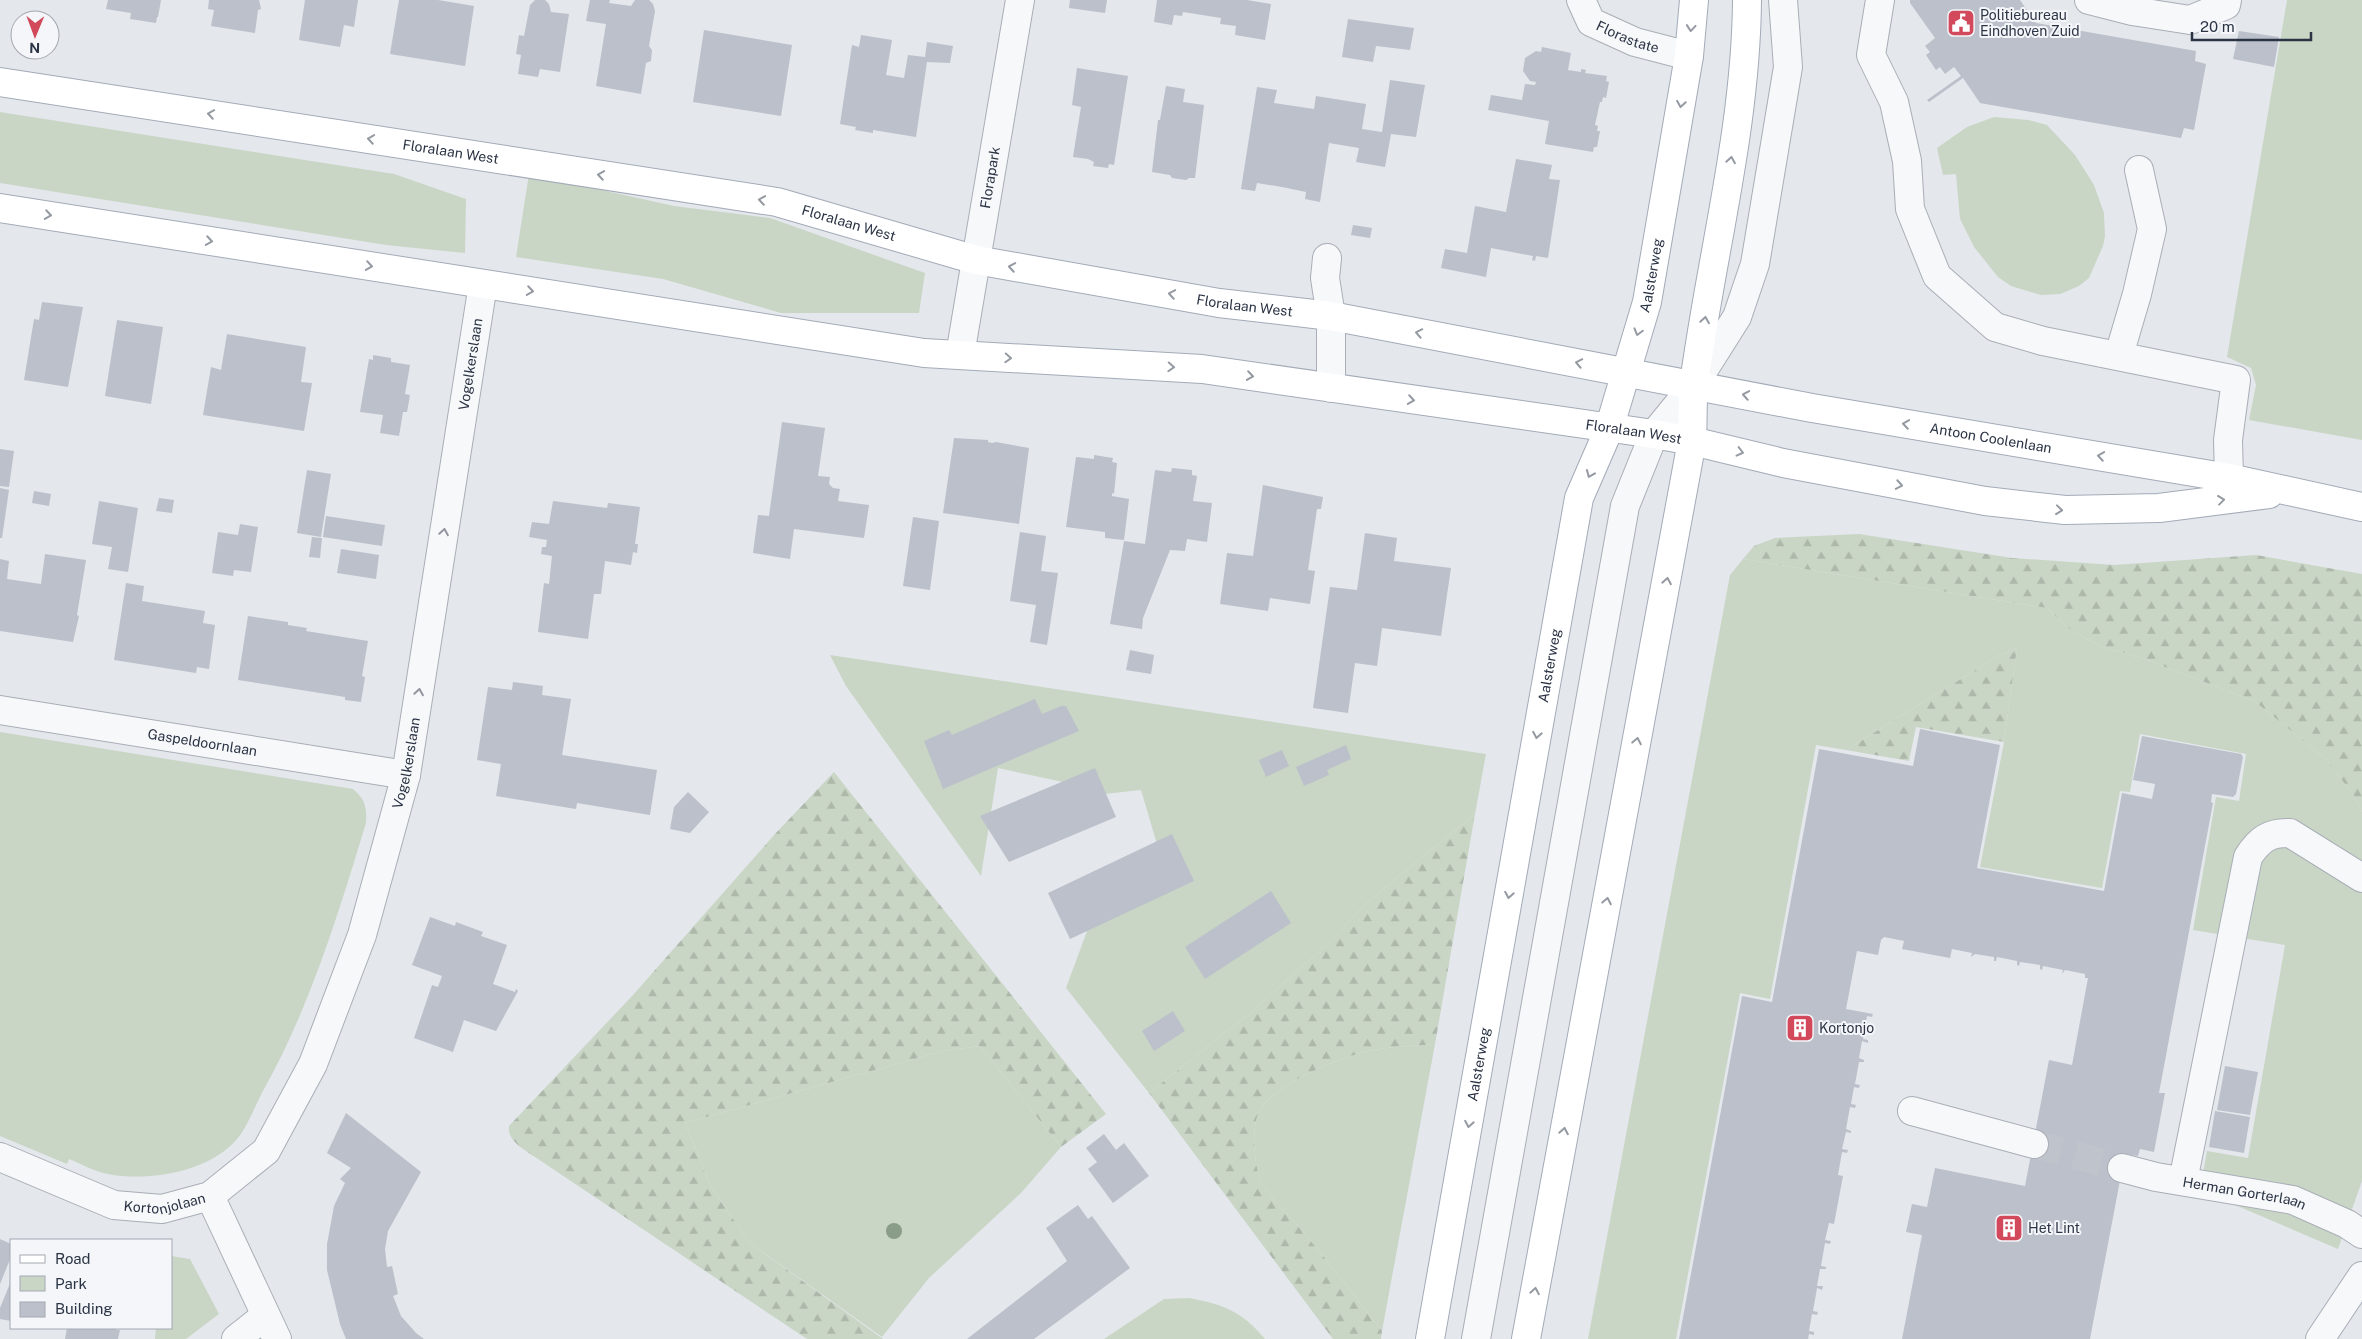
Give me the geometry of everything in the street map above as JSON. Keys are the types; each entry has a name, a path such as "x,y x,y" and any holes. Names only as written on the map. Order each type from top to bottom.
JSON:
{"main road":[{"name":"Aalsterweg","path":"1430,1339 1579,498 1609,429 1647,302 1689,56 1694,0"},
{"path":"1526,1339 1692,441 1694,385 1739,115 1747,0"},
{"name":"Floralaan West","path":"0,82 777,202 976,260 1219,303 1331,316 1694,385"},
{"name":"Floralaan West","path":"0,208 924,353 1202,369 1692,441"},
{"name":"Antoon Coolenlaan","path":"1694,385 1840,413 2228,478 2362,507"},
{"name":"Antoon Coolenlaan","path":"1692,441 1803,467 1985,500 2065,510 2159,508 2286,492"}],"street":[{"name":"Florapark","path":"960,355 1020,0"},
{"name":"Florastate","path":"1581,0 1591,22 1635,42 1689,56"},
{"path":"1476,1339 1625,506 1654,434 1694,385 1737,317 1755,264 1788,67 1784,0"},
{"path":"1880,0 1871,55 1894,102 1907,161 1910,209 1938,276 1995,327 2043,341 2236,380 2228,440 2228,478"},
{"path":"2089,0 2132,11 2190,20 2226,5 2227,0"},
{"path":"2119,355 2137,294 2152,229 2139,170"},
{"path":"1327,258 1325,278 1331,316 1331,388"},
{"name":"Vogelkerslaan","path":"210,1196 266,1150 313,1064 362,935 406,775 483,284"},
{"name":"Gaspeldoornlaan","path":"0,710 406,775"},
{"path":"2183,1181 2248,857 2255,845 2265,837 2278,832 2290,833 2362,878"},
{"path":"1912,1111 2034,1144"},
{"name":"Kortonjolaan","path":"0,1157 114,1204 162,1209 210,1196 271,1327"},
{"name":"Herman Gorterlaan","path":"2122,1168 2183,1181 2293,1200 2347,1224 2362,1234"},
{"path":"2320,1339 2362,1276"},
{"path":"236,1339 271,1327"}],"green space":[{"path":"2287,0 2362,0 2362,440 2249,420 2256,385 2251,368 2227,357"},
{"path":"0,112 394,174 466,199 465,253 386,245 0,183"},
{"path":"1994,117 2028,120 2047,125 2075,155 2094,185 2104,213 2105,236 2103,246 2089,278 2079,286 2060,294 2041,295 2011,286 1998,277 1974,247 1960,219 1956,174 1943,175 1937,148 1967,127"},
{"path":"529,174 674,206 770,218 925,273 919,313 781,313 663,279 516,257"},
{"path":"1859,534 2012,558 2114,565 2256,555 2362,574 2362,812 2354,796 2325,758 2254,701 2144,659 2100,646 2072,631 2047,608 1743,559 1754,546 1775,538"},
{"path":"1743,559 2047,608 2072,631 2100,646 2144,659 2254,701 2325,758 2354,796 2362,812 2362,1181 2338,1249 2200,1190 2207,1151 2248,1158 2285,945 2193,930 2216,797 2239,801 2246,754 2140,734 2130,792 2120,791 2102,888 1980,867 2004,742 2017,648 1998,656 1846,750 1816,745 1770,999 1740,993 1676,1339 1588,1339 1730,575"},
{"path":"2017,648 2004,742 1916,727 1909,761 1846,750 1998,656"},
{"path":"830,655 1486,754 1475,814 1370,900 1320,951 1250,1013 1149,1093 1066,988 1093,915 1169,885 1141,790 1058,799 1063,782 998,768 981,876 846,686"},
{"path":"0,732 353,789 363,800 366,823 345,892 309,994 280,1059 242,1133 226,1150 212,1159 178,1172 142,1177 124,1176 98,1172 69,1159 67,1164 0,1136"},
{"path":"834,772 1106,1114 1061,1147 980,1046 943,1051 685,1123 712,1189 750,1243 883,1339 807,1339 526,1151 513,1140 509,1131 509,1126 633,995 775,834"},
{"path":"1475,814 1435,1044 1374,1050 1346,1058 1313,1071 1270,1098 1261,1108 1255,1124 1254,1145 1256,1165 1264,1187 1323,1255 1382,1331 1381,1339 1333,1339 1149,1093 1250,1013 1320,951 1370,900"},
{"path":"1435,1044 1382,1331 1323,1255 1264,1187 1261,1182 1255,1155 1255,1124 1261,1108 1270,1098 1313,1071 1346,1058 1374,1050"},
{"path":"980,1046 1061,1147 1021,1193 929,1278 882,1337 750,1243 712,1189 685,1123 943,1051"},
{"path":"172,1256 190,1259 219,1314 186,1339 155,1339 156,1329 172,1329"},
{"path":"1189,1298 1222,1306 1232,1311 1249,1322 1265,1339 1104,1339 1164,1299"}],"building":[{"path":"108,0 161,0 156,23 130,19 131,13 106,9"},
{"path":"209,0 259,0 261,9 258,10 255,33 211,26 214,10 208,9"},
{"path":"305,0 358,0 354,27 344,25 340,47 299,40"},
{"path":"399,0 438,0 474,6 465,66 390,54"},
{"path":"535,0 545,0 549,4 551,12 569,14 560,72 540,69 538,77 518,74 521,55 516,54 519,35 524,36 530,5"},
{"path":"590,0 610,0 609,3 631,6 635,0 649,0 653,4 655,11 649,46 652,50 651,61 646,63 641,94 596,86 606,24 586,21"},
{"path":"1070,0 1107,0 1105,13 1069,8"},
{"path":"1157,0 1247,0 1271,4 1265,40 1235,35 1236,26 1220,24 1221,18 1183,12 1182,16 1174,15 1172,25 1154,22"},
{"path":"1910,0 2020,0 2036,23 2196,51 2195,61 2206,64 2194,130 2184,128 2181,138 1980,103 1963,78 1929,102 1927,100 1961,76 1954,67 1945,74 1940,67 1936,70 1926,55 1930,52 1925,46 1935,38 1910,3"},
{"path":"1348,19 1414,28 1410,50 1376,46 1373,62 1342,57"},
{"path":"704,30 792,45 781,116 693,102"},
{"path":"2239,31 2279,37 2274,67 2233,59"},
{"path":"861,35 892,40 886,75 904,78 908,55 925,57 927,42 953,46 950,63 927,62 916,137 873,130 873,133 855,130 856,127 840,124 852,45 859,47"},
{"path":"1542,47 1571,53 1568,70 1581,72 1581,69 1586,70 1585,73 1607,76 1606,81 1609,82 1606,98 1603,97 1602,102 1600,102 1595,125 1598,126 1597,131 1600,131 1597,147 1594,147 1593,152 1545,144 1549,121 1488,110 1491,95 1522,100 1525,84 1535,85 1536,82 1530,81 1523,71 1525,58 1536,51 1541,52"},
{"path":"1077,68 1128,76 1114,165 1109,164 1108,168 1093,166 1094,162 1088,159 1073,157 1081,107 1072,105"},
{"path":"1390,80 1425,85 1416,137 1391,134 1385,167 1356,162 1359,148 1329,143 1320,202 1305,199 1306,192 1282,187 1257,183 1255,191 1241,189 1257,87 1277,90 1274,103 1314,109 1316,96 1366,104 1362,129 1382,132"},
{"path":"1166,86 1185,89 1183,102 1204,105 1195,178 1186,180 1152,172 1158,120 1160,120"},
{"path":"1516,159 1552,165 1549,179 1560,180 1548,258 1536,256 1535,261 1532,260 1533,256 1491,248 1486,277 1441,268 1445,249 1467,253 1475,206 1506,212"},
{"path":"1353,225 1372,228 1370,238 1351,235"},
{"path":"42,302 83,307 68,387 24,380 34,319 39,320"},
{"path":"117,320 163,327 151,404 105,396"},
{"path":"227,334 306,347 301,382 312,383 304,431 203,415 211,367 221,370"},
{"path":"373,355 391,358 391,362 410,365 405,394 410,395 407,412 403,412 399,436 380,433 383,415 360,412 369,359 373,360"},
{"path":"782,422 825,428 818,476 830,477 829,484 833,488 840,489 838,501 869,505 864,538 794,529 790,559 753,553 758,515 769,516"},
{"path":"954,438 988,440 988,442 992,443 996,442 1029,448 1019,524 943,513"},
{"path":"0,449 14,451 9,487 0,486"},
{"path":"1094,455 1113,458 1112,462 1117,463 1114,494 1112,493 1112,496 1129,499 1124,540 1105,538 1105,532 1066,527 1076,457 1094,459"},
{"path":"1172,468 1192,470 1192,475 1197,476 1193,501 1212,503 1207,542 1187,539 1185,551 1170,550 1143,618 1142,629 1110,624 1124,541 1145,544 1155,470 1171,472"},
{"path":"307,470 331,474 321,537 297,533"},
{"path":"1263,485 1323,497 1321,509 1317,509 1308,570 1315,571 1310,604 1270,598 1268,611 1220,604 1227,553 1253,556"},
{"path":"0,488 9,490 2,538 0,538"},
{"path":"34,491 51,494 49,506 32,503"},
{"path":"159,498 174,500 172,513 156,511"},
{"path":"99,501 138,508 128,572 108,569 112,547 92,544"},
{"path":"553,501 607,508 608,503 640,507 635,544 638,544 637,553 633,552 631,565 605,561 601,594 594,594 588,639 538,632 544,583 549,584 552,556 541,554 542,547 546,547 547,540 529,537 532,522 549,524"},
{"path":"326,516 385,525 382,546 323,537"},
{"path":"913,517 939,521 930,590 903,586"},
{"path":"240,524 258,527 251,572 234,570 233,576 212,573 218,532 238,535"},
{"path":"1020,532 1046,536 1041,571 1058,573 1047,645 1030,642 1036,605 1010,601"},
{"path":"1365,533 1397,538 1394,561 1451,568 1441,636 1382,628 1377,666 1355,663 1348,713 1313,708 1330,587 1357,590"},
{"path":"312,537 322,538 320,558 309,557"},
{"path":"341,549 379,555 376,579 337,573"},
{"path":"45,554 86,560 77,615 79,616 73,642 0,631 0,559 9,561 7,579 41,584"},
{"path":"126,583 144,586 142,601 205,611 203,623 215,625 209,669 197,667 196,673 114,660"},
{"path":"248,616 288,622 288,625 307,628 306,631 368,641 362,676 365,677 361,702 345,700 345,697 238,680"},
{"path":"1130,650 1154,655 1151,674 1126,670"},
{"path":"513,682 543,686 542,695 571,699 562,755 657,770 650,815 577,803 576,809 496,796 501,764 477,760 488,687 512,690"},
{"path":"1035,699 1042,714 1061,706 1066,706 1079,731 943,789 924,741 949,730 952,735"},
{"name":"Kortonjo","path":"1920,729 2000,745 1977,868 2104,891 2122,793 2152,799 2155,784 2133,780 2142,736 2241,754 2243,757 2236,794 2233,797 2212,794 2211,802 2213,803 2159,1093 2165,1093 2154,1152 2140,1149 2138,1156 2125,1154 2090,1339 1902,1339 1922,1235 1906,1232 1912,1204 1927,1207 1935,1168 2025,1186 2049,1060 2072,1065 2088,978 2085,978 2085,974 2065,970 2062,974 2063,970 2043,966 2042,970 2040,965 2020,962 2019,966 2017,961 1997,957 1996,961 1994,961 1994,957 1975,954 1971,957 1972,953 1952,949 1950,958 1902,949 1904,941 1884,937 1881,940 1878,955 1857,951 1846,1009 1873,1014 1872,1017 1867,1016 1863,1039 1868,1040 1868,1043 1862,1041 1859,1058 1864,1060 1864,1062 1859,1062 1855,1084 1860,1085 1859,1088 1854,1087 1851,1104 1856,1105 1855,1108 1850,1107 1846,1129 1851,1131 1851,1133 1846,1132 1842,1149 1848,1150 1847,1153 1842,1152 1838,1175 1843,1176 1834,1224 1829,1223 1825,1240 1831,1241 1830,1244 1825,1243 1821,1266 1826,1267 1826,1269 1820,1269 1817,1286 1823,1286 1822,1290 1817,1288 1813,1311 1818,1312 1817,1315 1812,1314 1809,1331 1814,1332 1814,1335 1809,1334 1808,1339 1679,1339 1742,996 1772,1002 1819,749 1913,766"},
{"path":"1346,745 1351,759 1327,770 1329,775 1304,786 1296,767"},
{"path":"1282,750 1289,766 1266,777 1259,760"},
{"path":"1095,768 1116,817 1009,862 980,816"},
{"path":"688,792 709,812 690,833 670,829 674,807"},
{"path":"1172,834 1194,881 1070,939 1048,893"},
{"path":"1271,891 1291,923 1205,979 1185,947"},
{"path":"430,917 455,926 456,922 483,932 481,936 507,945 493,984 515,992 516,989 518,991 496,1031 464,1020 453,1052 414,1038 432,985 438,987 442,976 412,965"},
{"path":"1173,1011 1185,1031 1154,1051 1142,1031"},
{"path":"2225,1066 2258,1072 2250,1115 2217,1110"},
{"path":"2215,1111 2250,1117 2244,1153 2209,1147"},
{"path":"346,1113 421,1172 388,1231 385,1249 387,1267 392,1266 398,1294 393,1296 401,1316 424,1339 346,1339 340,1324 327,1270 327,1244 334,1206 345,1183 340,1179 351,1168 327,1153"},
{"path":"1104,1134 1116,1150 1124,1143 1149,1176 1113,1203 1088,1169 1097,1162 1086,1148"},
{"path":"1078,1205 1088,1219 1092,1216 1130,1268 1034,1339 967,1339 1067,1261 1046,1228"},
{"path":"0,1239 10,1244 10,1259 0,1284"},
{"path":"10,1283 10,1321 0,1319 0,1308"},
{"path":"67,1329 120,1330 118,1339 65,1339"}],"tunnel":[{"path":"2034,1144 2122,1168"}],"place":[{"name":"Politiebureau Eindhoven Zuid","path":"1961,23"},
{"name":"Kortonjo","path":"1800,1028"},
{"name":"Het Lint","path":"2009,1228"}]}
